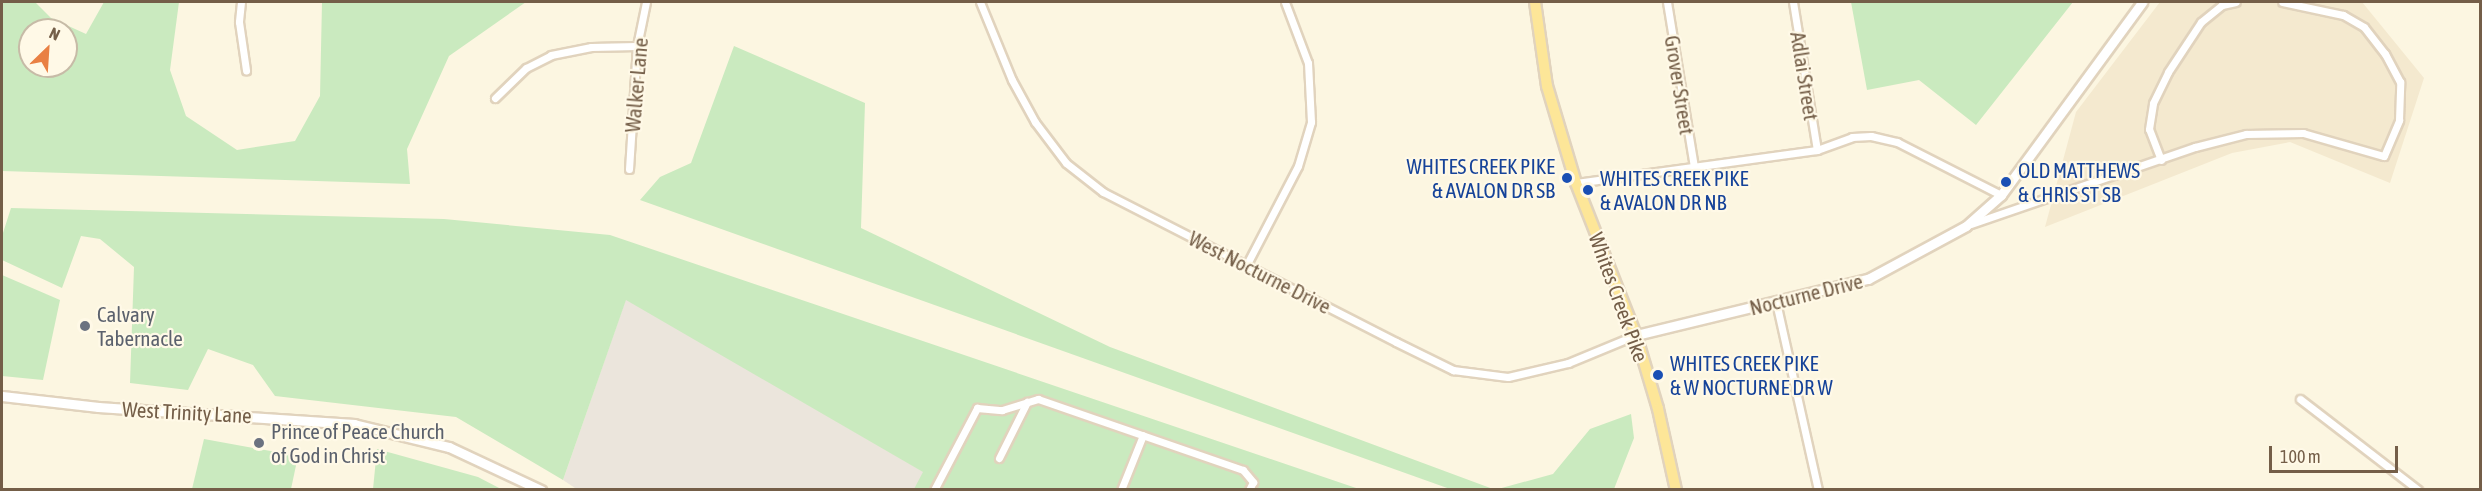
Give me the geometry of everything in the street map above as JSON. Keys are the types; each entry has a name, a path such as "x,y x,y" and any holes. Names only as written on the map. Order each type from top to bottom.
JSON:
{"main road":[{"name":"Whites Creek Pike","path":"1535,2 1547,86 1576,183 1636,335 1658,409 1676,489"}],"street":[{"path":"241,2 239,22 246,70"},
{"name":"Walker Lane","path":"629,169 638,46 646,2"},
{"name":"West Nocturne Drive","path":"980,2 1012,80 1035,122 1066,162 1103,192 1396,342 1470,374 1508,377 1543,371 1636,335"},
{"path":"1247,264 1298,166 1311,122 1308,63 1285,2"},
{"name":"Grover Street","path":"1667,2 1694,167"},
{"name":"Adlai Street","path":"1792,2 1817,150"},
{"name":"Nocturne Drive","path":"1636,335 1868,279 1966,226 2001,195 2142,2"},
{"path":"2161,160 2149,129 2153,103 2180,51 2201,22 2222,5 2236,2"},
{"path":"1966,226 2225,138 2266,131 2329,138 2384,156 2399,120 2400,82 2385,54 2364,27 2343,15 2282,2"},
{"path":"495,98 526,68 551,55 591,47 638,46"},
{"path":"1576,183 1817,150 1852,137 1871,136 1897,142 2001,195"},
{"path":"1776,302 1818,489"},
{"name":"West Trinity Lane","path":"2,396 98,407 354,424 449,447 541,489"},
{"path":"934,489 977,408 1002,410 1038,399 1244,470 1253,482 1249,489"},
{"path":"2300,399 2418,489"},
{"path":"999,458 1027,402"},
{"path":"1121,489 1143,435"}],"shaded area":[{"path":"2160,2 2362,2 2424,78 2390,183 2290,142 2232,153 2045,227 2076,112"},
{"path":"626,299 924,472 914,490 578,490 563,480"}],"green space":[{"path":"2,2 35,2 51,18 18,18 18,78 78,78 78,30 86,34 104,2 179,2 170,70 186,116 237,150 295,141 320,96 322,2 526,2 449,56 407,149 410,184 2,171"},
{"path":"1851,2 2073,2 1976,125 1919,80 1867,90"},
{"path":"734,46 865,103 861,228 1110,347 1493,489 1450,489 640,200 660,177 691,163"},
{"path":"11,208 444,219 610,235 1359,489 914,489 923,472 626,300 563,480 456,417 275,396 253,365 208,349 188,390 130,383 134,267 100,239 81,236 62,288 2,260 2,236"},
{"path":"2,275 60,300 43,380 2,376"},
{"path":"1631,414 1634,438 1614,489 1498,489 1553,474 1590,429"},
{"path":"204,439 298,456 291,489 192,489"},
{"path":"377,449 478,477 501,489 373,489"}],"place":[{"name":"WHITES CREEK PIKE & AVALON DR SB","path":"1567,178"},
{"name":"OLD MATTHEWS & CHRIS ST SB","path":"2006,182"},
{"name":"WHITES CREEK PIKE & AVALON DR NB","path":"1588,190"},
{"name":"Calvary Tabernacle","path":"85,326"},
{"name":"WHITES CREEK PIKE & W NOCTURNE DR W","path":"1658,375"},
{"name":"Prince of Peace Church of God in Christ","path":"259,443"}]}
